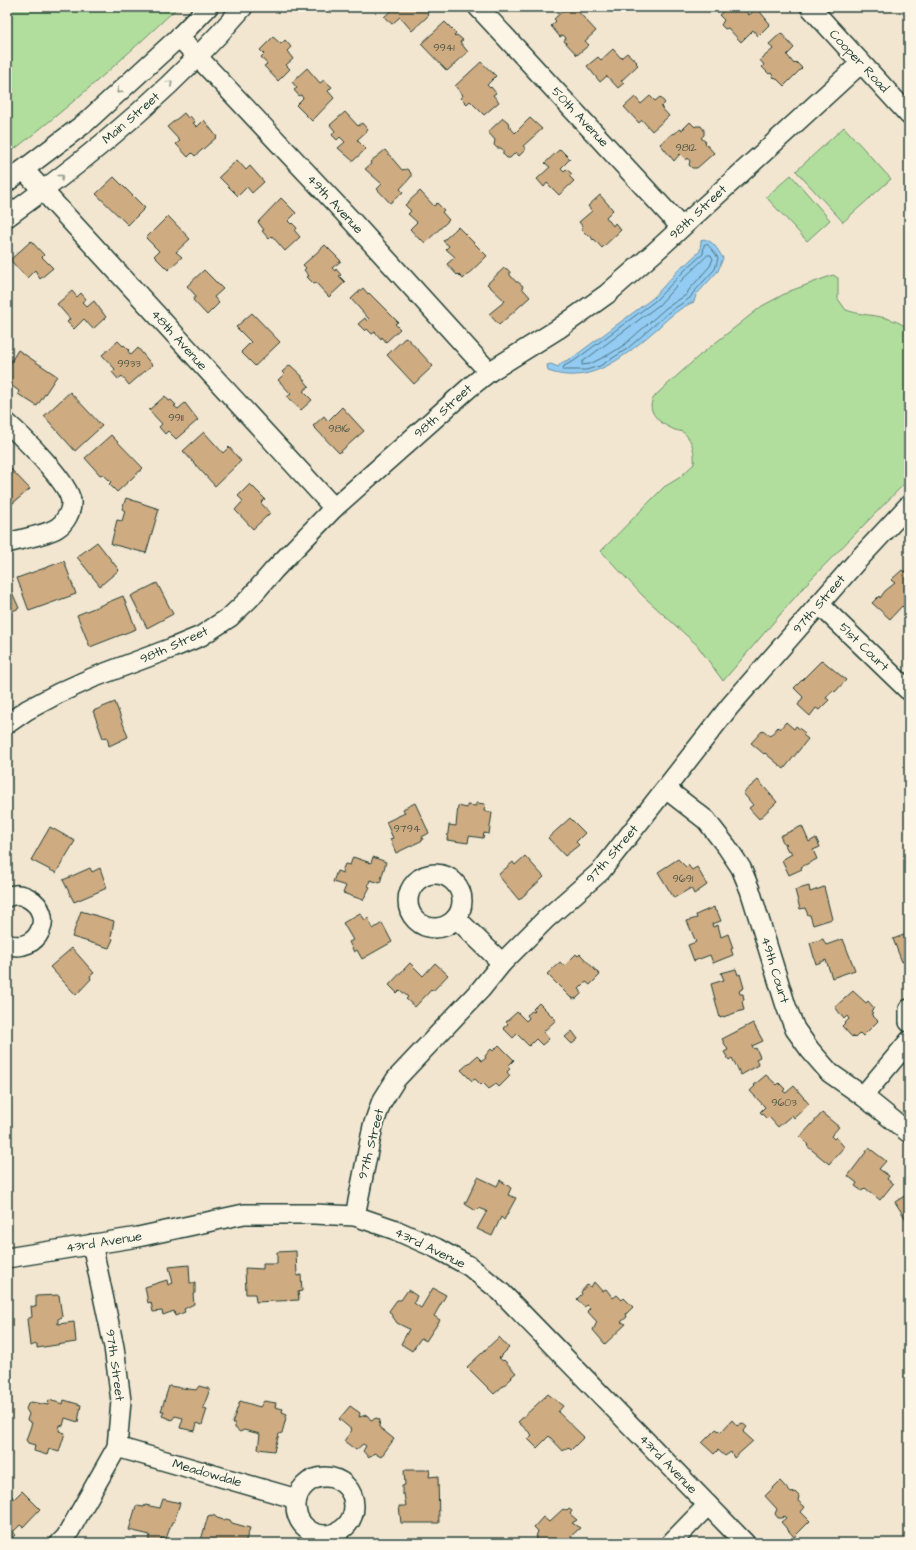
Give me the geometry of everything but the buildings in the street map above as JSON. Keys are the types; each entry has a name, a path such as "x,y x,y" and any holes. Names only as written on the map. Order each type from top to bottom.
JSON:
{"street":[{"name":"Main Street","path":"7,182 85,123 179,37 208,7"},
{"name":"Main Street","path":"7,217 43,191 137,114 198,57 243,7"},
{"name":"50th Avenue","path":"478,7 682,227"},
{"name":"Cooper Road","path":"810,7 909,115"},
{"name":"49th Avenue","path":"179,37 489,372"},
{"name":"98th Street","path":"7,724 27,710 59,693 92,678 201,636 230,617 334,508 470,387 489,372 584,311 630,274 861,63"},
{"name":"48th Avenue","path":"24,170 334,508"},
{"path":"7,423 50,469 68,493 71,502 68,514 57,528 7,543"},
{"name":"97th Street","path":"355,1216 373,1126 381,1104 396,1079 481,989 502,963 546,919 601,871 730,706 856,562 909,505"},
{"name":"51st Court","path":"819,604 908,690"},
{"name":"49th Court","path":"666,789 706,820 741,868 750,890 778,983 795,1029 810,1050 830,1073 863,1096 909,1133"},
{"path":"7,897 18,895 26,896 33,900 39,906 42,914 42,923 41,931 29,944 20,946 7,944"},
{"path":"456,918 502,963"},
{"path":"909,1009 909,1022"},
{"path":"863,1096 909,1041"},
{"name":"43rd Avenue","path":"7,1258 138,1237 244,1214 314,1214 355,1216 393,1229 436,1248 469,1266 501,1292 745,1543"},
{"name":"97th Street","path":"60,1543 66,1537 117,1447 121,1401 114,1347 92,1244"},
{"name":"Meadowdale","path":"117,1447 297,1499"},
{"path":"671,1543 708,1505"}],"green space":[{"path":"7,7 178,7 137,46 51,120 7,155"},
{"path":"844,127 891,179 843,222 796,171"},
{"path":"791,175 830,220 807,241 766,197"},
{"path":"833,275 838,278 838,299 846,310 894,320 909,329 909,479 809,581 723,681 697,645 642,595 601,551 664,487 679,478 694,464 693,447 687,436 682,432 666,426 654,415 651,406 652,401 658,393 700,355 762,306 790,291"}],"water":[{"path":"703,239 713,244 723,258 718,271 696,295 694,302 675,313 634,348 608,365 580,375 564,375 548,371 547,365 551,364 558,367 561,363 572,358 653,298 683,265 700,251 701,241"}]}
